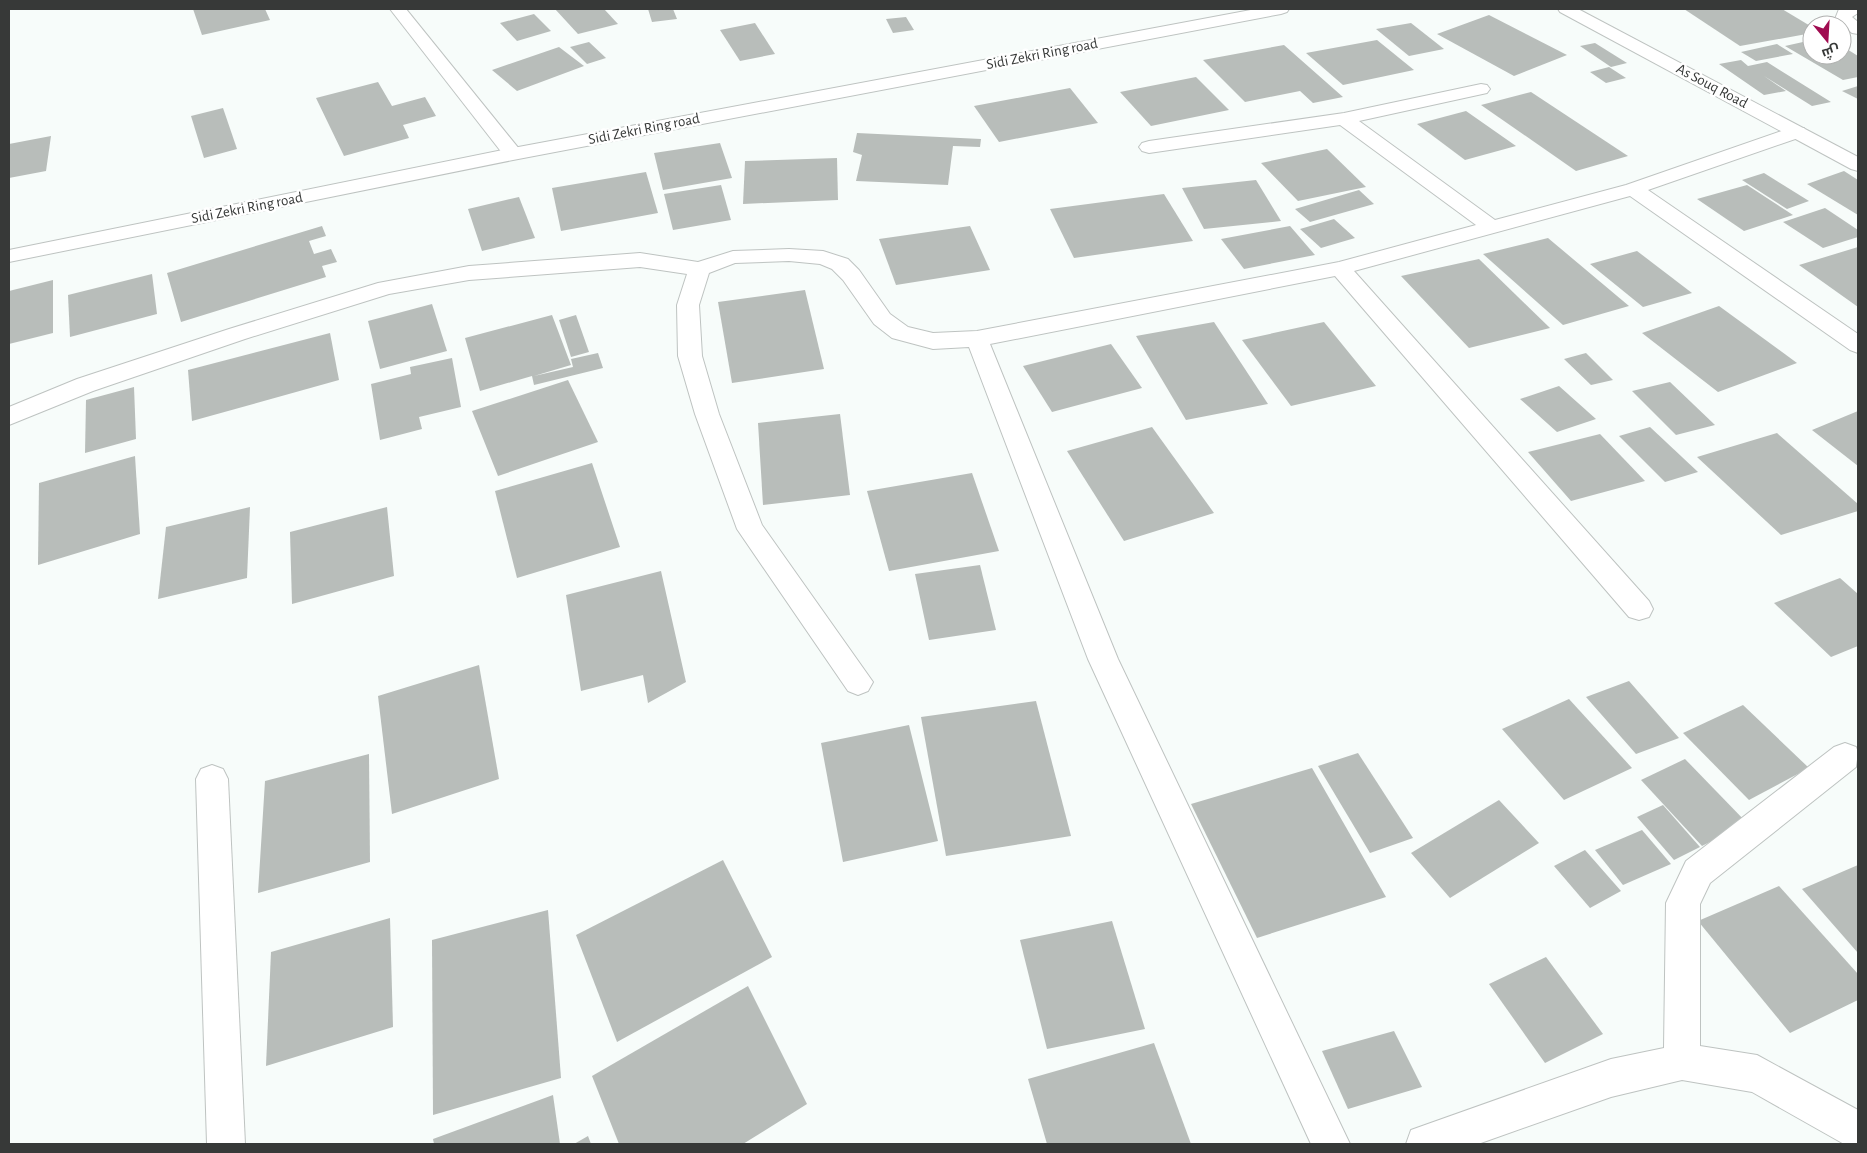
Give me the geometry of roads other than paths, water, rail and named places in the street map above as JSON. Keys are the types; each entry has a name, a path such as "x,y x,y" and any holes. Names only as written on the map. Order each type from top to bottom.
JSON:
{"street":[{"path":"398,9 513,154"},
{"name":"Sidi Zekri Ring road","path":"9,256 513,154 1281,9"},
{"name":"As Souq Road","path":"1566,9 1858,164"},
{"name":"As Souq Road","path":"1596,9 1858,146"},
{"path":"1853,9 1845,12 1844,19 1858,29"},
{"path":"1149,147 1344,119 1481,89"},
{"path":"1344,119 1493,228"},
{"path":"9,416 85,385 237,334 386,288 469,273 640,260 698,269 733,257 789,255 822,258 840,264 851,275 882,319 900,333 933,341 976,339 1340,268 1633,189 1797,132"},
{"path":"1633,189 1858,345"},
{"path":"1340,268 1639,609"},
{"path":"698,269 688,305 690,356 707,414 750,529 858,682"},
{"path":"976,339 1103,659 1331,1144"},
{"path":"1682,1062 1683,903 1698,872 1845,757"},
{"path":"212,779 226,1144"},
{"path":"1425,1144 1611,1078 1682,1062 1757,1074 1858,1131"}]}
